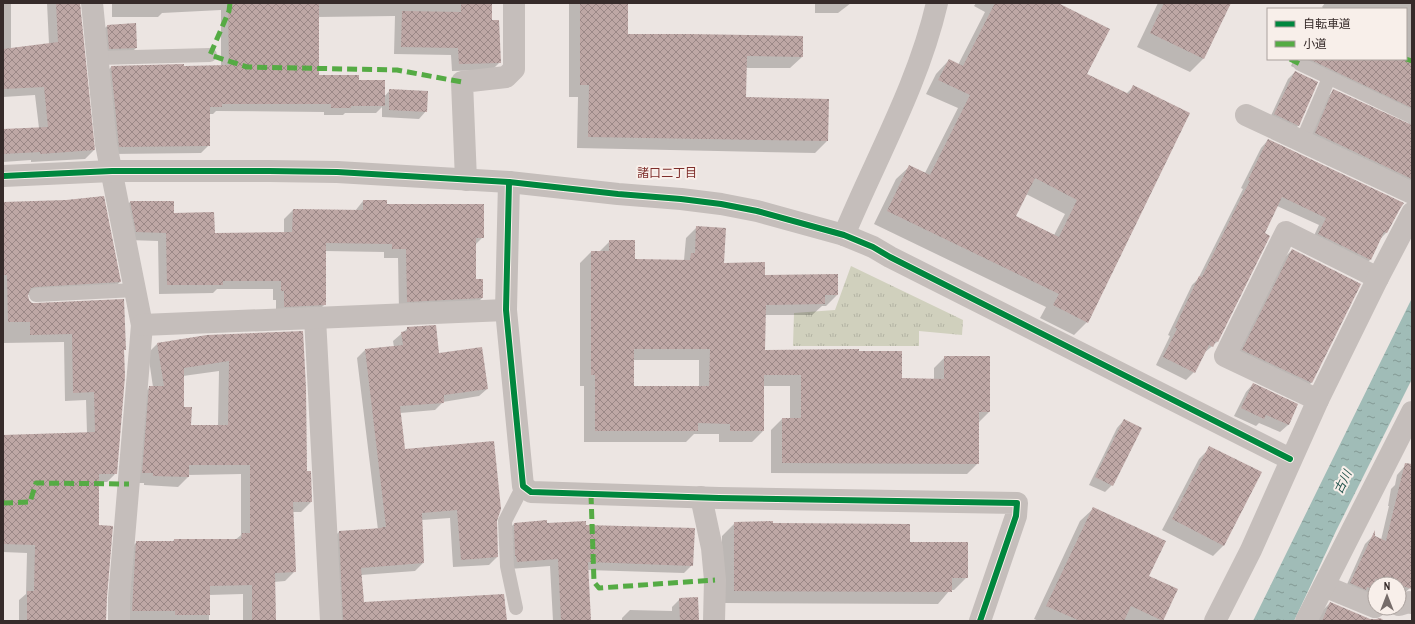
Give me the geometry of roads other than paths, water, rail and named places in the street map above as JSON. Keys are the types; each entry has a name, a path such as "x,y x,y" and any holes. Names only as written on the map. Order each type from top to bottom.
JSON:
{"street":[{"path":"92,3 106,144 142,325 119,598 119,621"},
{"path":"466,180 462,82 506,77 514,69 514,3"},
{"path":"844,235 920,61 937,3"},
{"path":"1246,115 1412,193"},
{"path":"3,176 112,171 322,172 509,182 618,194 681,199 757,211 844,235 873,248 1290,459"},
{"path":"509,182 506,310 523,486 531,492 1017,503 1016,516 980,621"},
{"path":"1215,621 1254,543 1283,480 1290,459 1318,400 1412,213"},
{"path":"1318,400 1225,356 1283,237 1286,232 1378,278"},
{"path":"142,325 506,310"},
{"path":"314,318 331,621"},
{"path":"1306,621 1412,412"},
{"path":"701,497 712,548 715,580 714,621"},
{"path":"1324,586 1367,604"}],"lane":[{"path":"97,58 210,54"},
{"path":"1300,64 1412,117"},
{"path":"1302,141 1329,78"},
{"path":"36,295 135,290"},
{"path":"516,608 507,566 505,521 523,486"}],"water":[{"name":"古川","path":"1412,298 1412,379 1336,531 1294,621 1253,621"}],"district":[{"name":"諸口二丁目","path":"667,173"}]}
